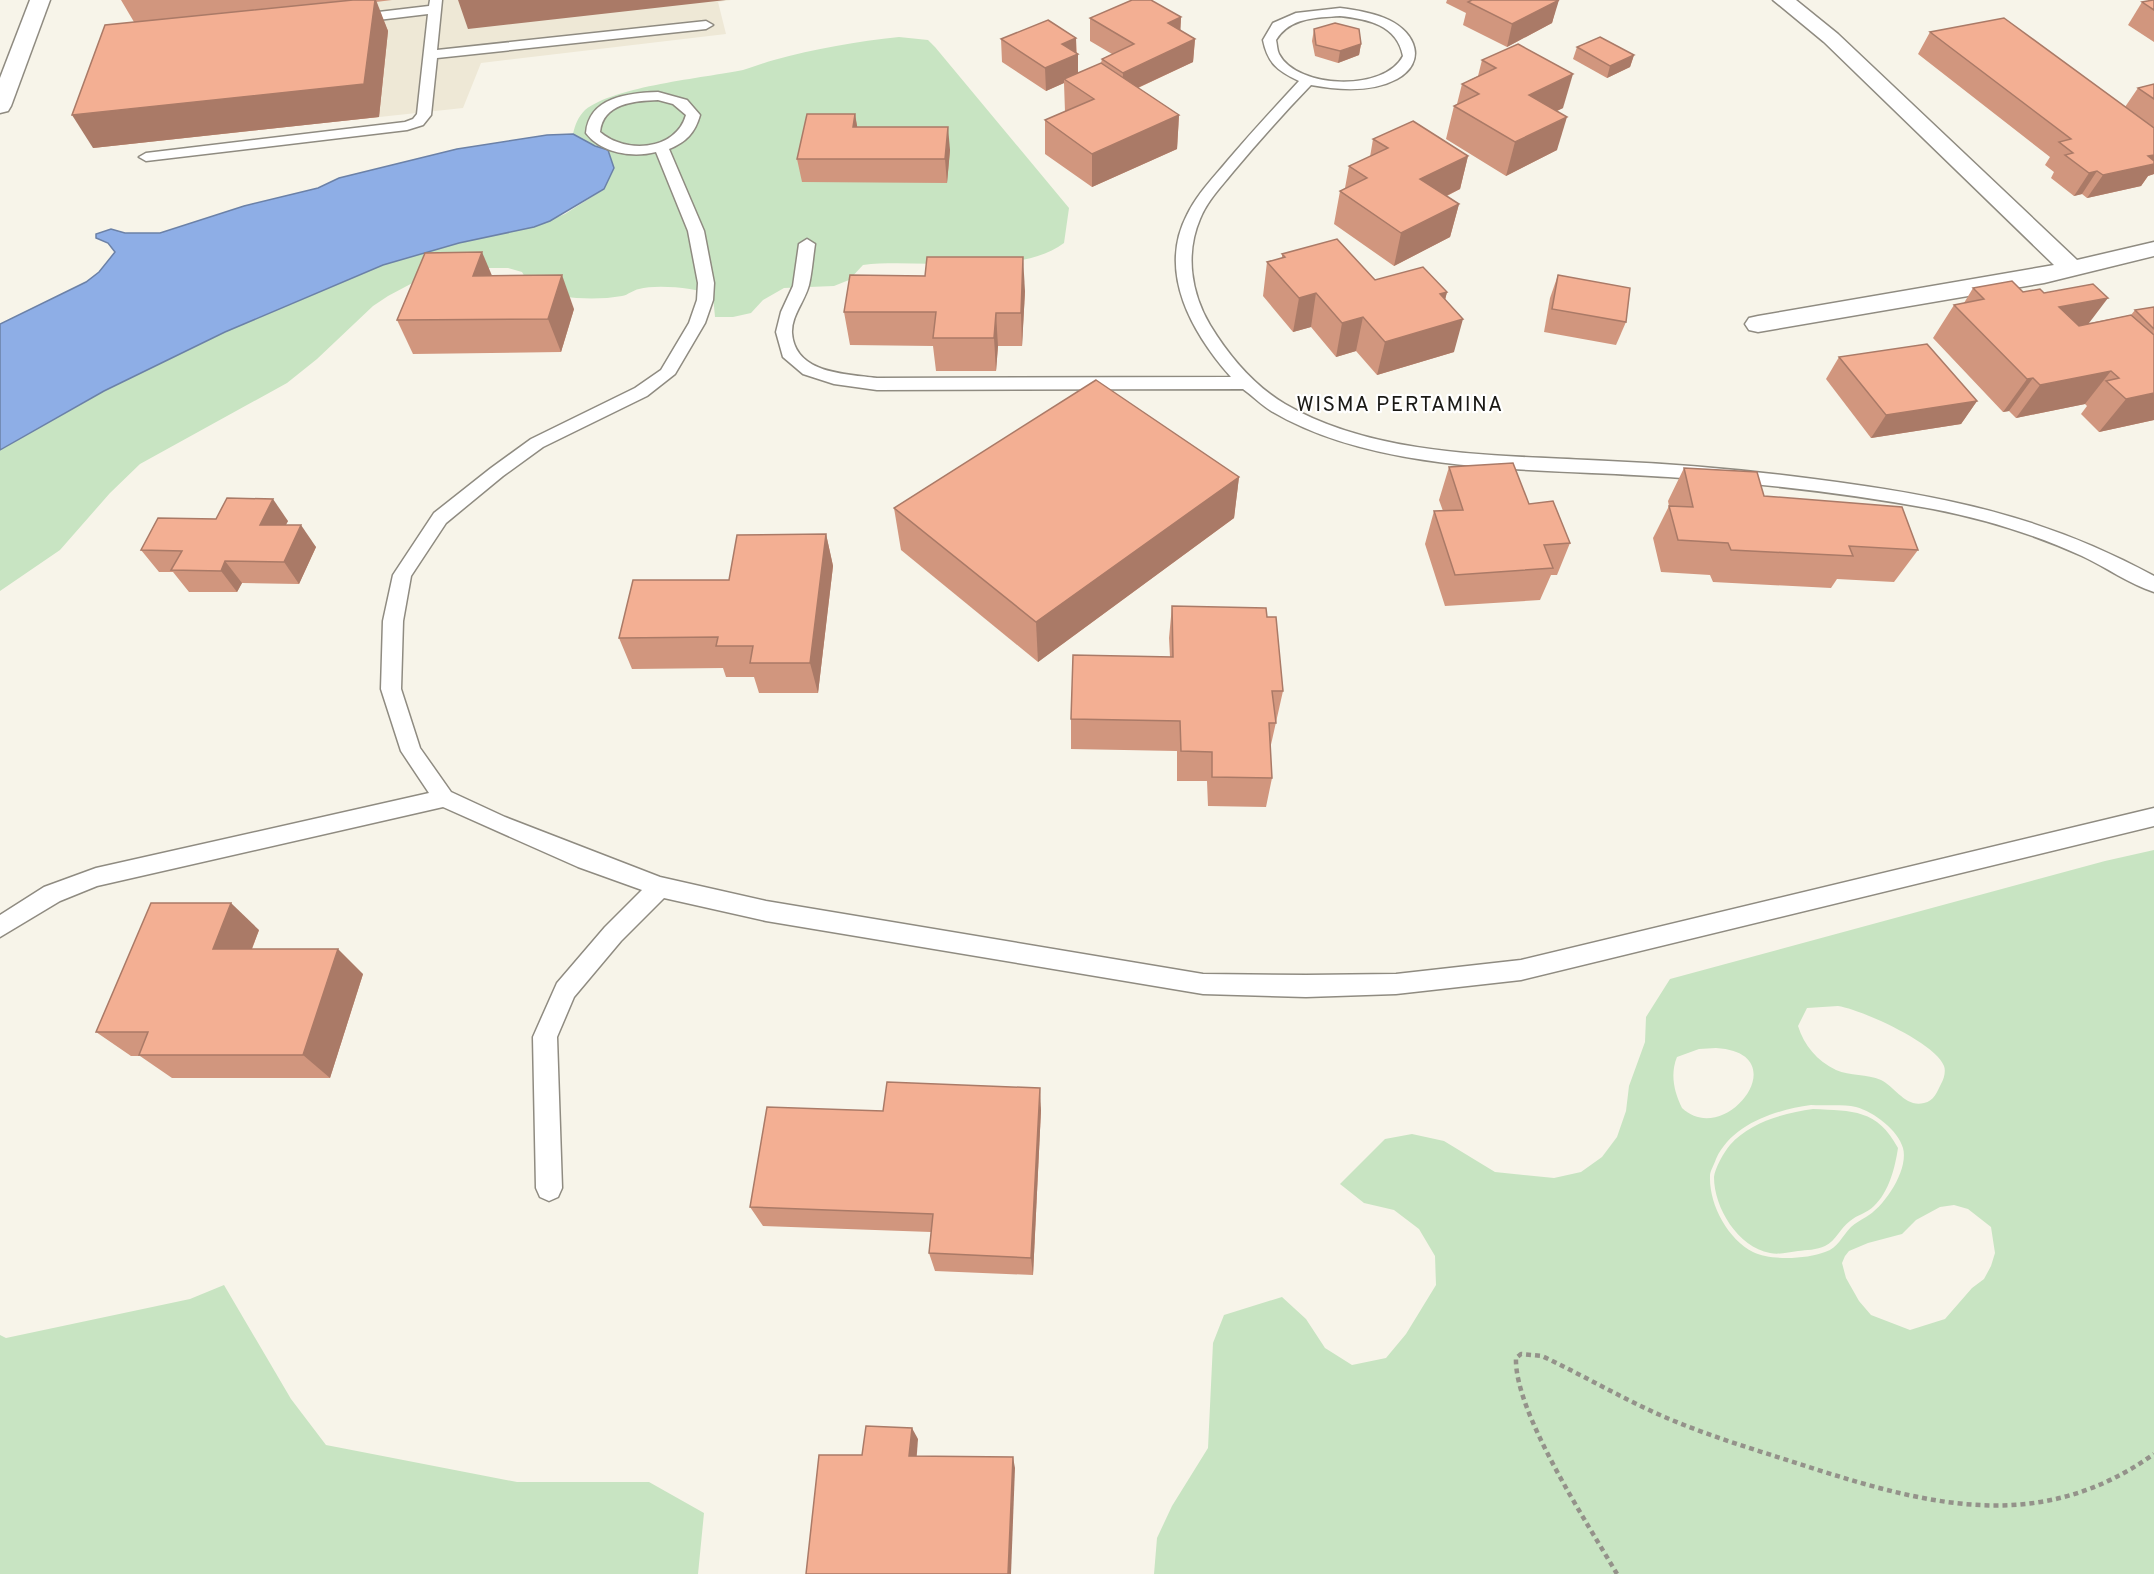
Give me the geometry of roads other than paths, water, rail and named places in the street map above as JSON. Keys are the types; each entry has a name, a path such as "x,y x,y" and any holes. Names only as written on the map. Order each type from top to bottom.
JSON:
{"street":[{"path":"0,106 40,0"},
{"path":"1783,0 1831,38 2071,268"},
{"path":"1758,324 2071,268 2154,249"}],"lane":[{"path":"146,157 413,124 424,115 436,5 343,20"},
{"path":"1340,12 1368,17 1392,27 1407,41 1410,49 1410,56 1401,71 1381,81 1337,86 1308,80 1284,69 1276,62 1268,47 1269,39 1279,26 1299,16 1340,12"},
{"path":"430,55 706,25"},
{"path":"1308,80 1265,124 1208,193 1192,220 1181,270 1186,293 1201,324 1222,356 1245,383 1295,417 1330,430 1406,451 1449,457 1636,468 1760,479 1932,502 2020,525 2067,542 2154,585"},
{"path":"658,96 678,100 690,109 693,121 685,134 661,147 633,150 612,147 603,143 593,133 594,120 605,108 624,100 658,96"},
{"path":"661,147 696,231 706,283 705,300 697,323 667,374 641,392 537,443 497,471 440,518 402,575 393,621 391,689 411,751 444,798 497,823 586,860 660,887 766,911 1203,984 1306,986 1396,984 1521,970 2154,817"},
{"path":"807,244 801,286 789,312 784,332 791,357 808,370 834,378 877,384 1245,383"},
{"path":"0,927 52,894 96,876 444,798"},
{"path":"549,1188 545,1037 565,990 613,934 660,887"}],"water":[{"path":"573,134 608,150 614,168 604,189 550,221 534,227 459,243 383,265 225,332 104,391 0,450 0,324 86,282 99,272 115,252 108,243 96,238 96,234 111,229 125,233 160,233 244,206 318,188 339,178 457,149 547,135"}],"district":[{"name":"WISMA PERTAMINA","path":"1400,405"}]}
